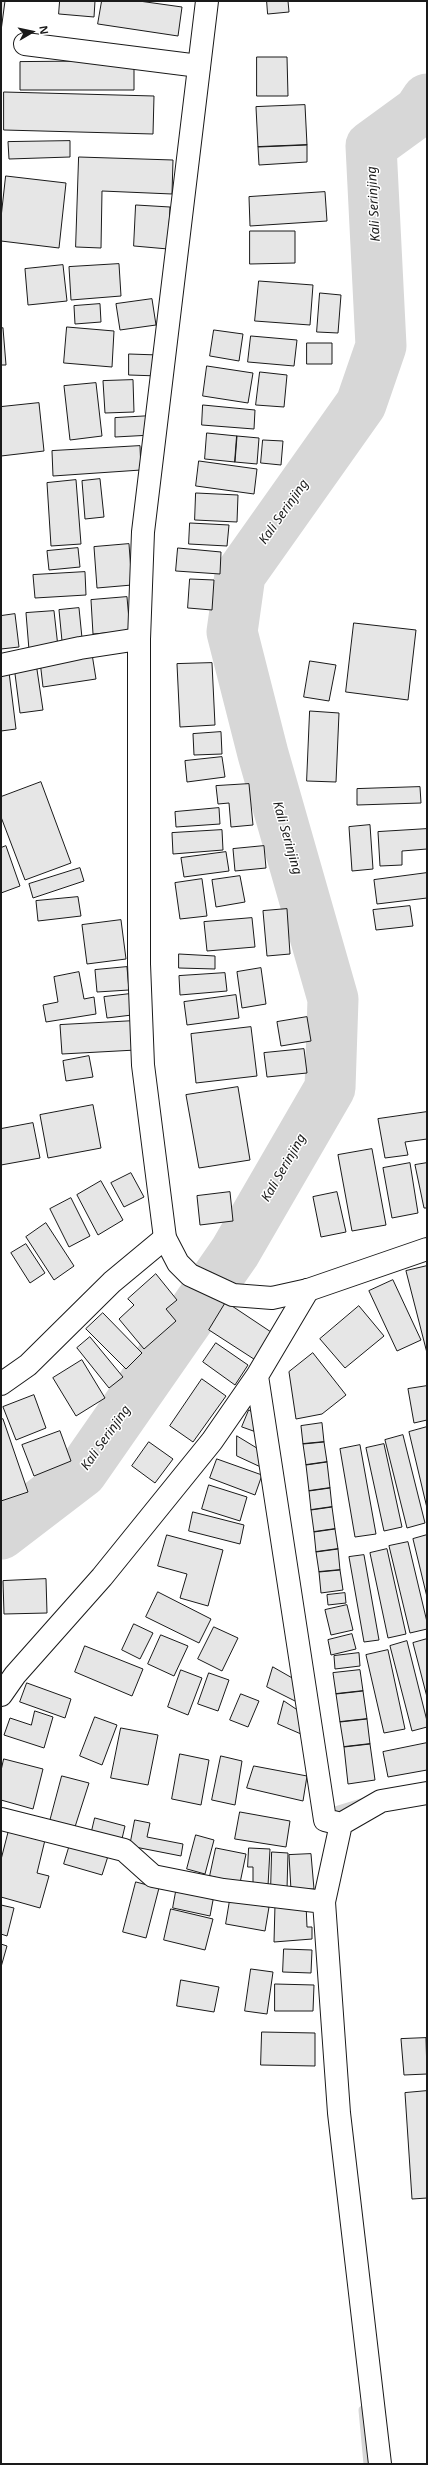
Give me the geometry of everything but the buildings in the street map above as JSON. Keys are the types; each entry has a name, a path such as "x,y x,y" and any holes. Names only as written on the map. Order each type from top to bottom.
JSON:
{"street":[{"path":"207,1 142,532 139,639 139,964 143,1065 165,1238 175,1258 190,1275 233,1296 272,1298 308,1290 427,1249"},
{"path":"25,44 199,66"},
{"path":"1,665 80,648 139,639"},
{"path":"1,1384 28,1365 112,1282 165,1238"},
{"path":"1,1695 15,1675 102,1577 212,1441 257,1376 308,1290"},
{"path":"257,1376 325,1820 337,1823 381,1801 427,1793"},
{"path":"1,1819 124,1850 153,1876 223,1890 320,1901"},
{"path":"337,1823 320,1901 339,2112 380,2464"}],"waterway":[{"name":"Kali Serinjing","path":"1,1534 82,1472 235,1252 330,1088 333,999 263,754 232,632 240,575 361,404 381,346 371,146 419,111 427,99"},
{"path":"333,1823 335,1811 361,1803"},
{"path":"363,2410 368,2464"}]}
